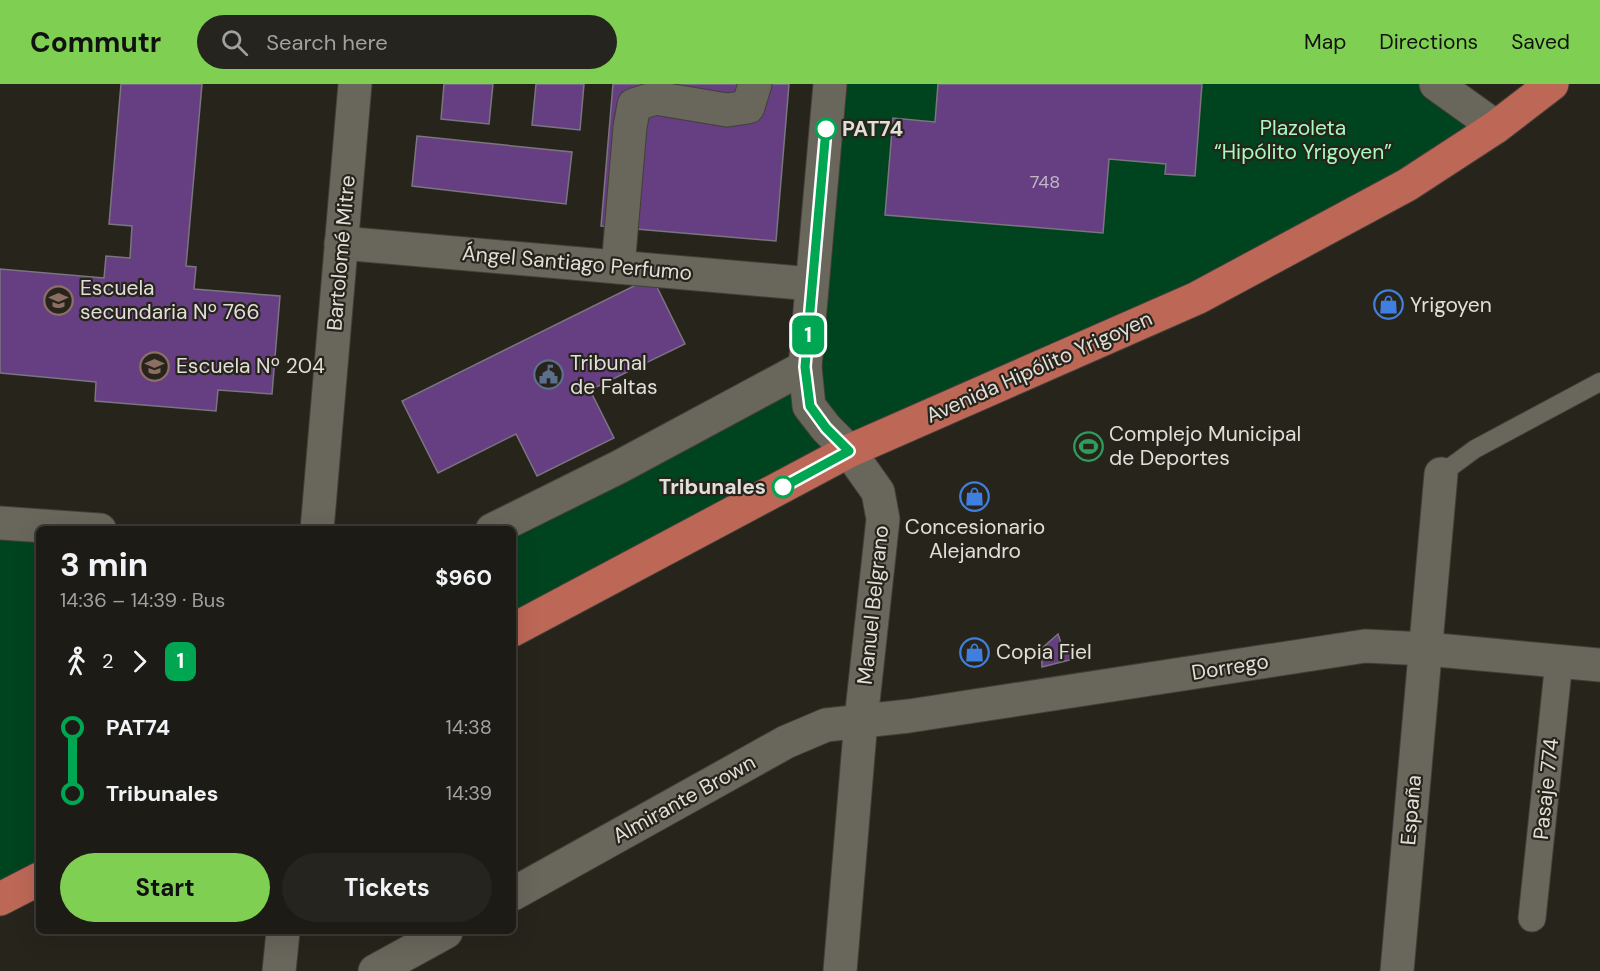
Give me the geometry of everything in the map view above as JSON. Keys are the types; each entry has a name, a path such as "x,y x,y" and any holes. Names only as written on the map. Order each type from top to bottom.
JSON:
{"highway":[{"name":"Avenida Hipólito Yrigoyen","path":"516,628 849,451 1197,297 1407,185 1496,127 1552,84"},
{"path":"0,899 36,881"}],"street":[{"name":"Bartolomé Mitre","path":"317,526 355,84"},
{"path":"618,267 630,126 634,105 655,98 728,110 748,107 755,84"},
{"name":"Manuel Belgrano","path":"830,84 805,367 810,406 826,428 849,451 878,492 883,519 861,720 840,971"},
{"path":"1436,84 1496,127"},
{"name":"Ángel Santiago Perfumo","path":"341,243 812,284"},
{"path":"500,526 619,467 805,367"},
{"name":"España","path":"1397,971 1441,474"},
{"path":"0,523 43,526"},
{"name":"Dorrego","path":"861,720 909,716 1365,646 1600,664"},
{"name":"Pasaje 774","path":"1532,918 1559,661"},
{"name":"Almirante Brown","path":"516,892 786,742 826,725 861,720"},
{"path":"279,971 282,934"},
{"path":"375,971 442,934"}],"lane":[{"path":"1441,474 1475,449 1600,382"}],"green space":[{"name":"Plazoleta “Hipólito Yrigoyen”","path":"830,84 1436,84 1496,127 516,628 516,528 805,367"},
{"path":"0,523 36,529 36,881 0,899"}],"building":[{"path":"121,84 202,84 186,266 196,267 194,289 280,296 272,394 218,390 216,411 95,401 96,382 0,373 0,269 104,278 106,256 130,258 132,226 109,224"},
{"path":"444,84 493,84 489,124 441,119"},
{"path":"536,84 584,84 580,130 532,125"},
{"path":"613,84 789,84 776,241 601,226"},
{"path":"938,84 1202,84 1195,176 1165,174 1166,164 1109,159 1103,233 885,215 893,118 935,122"},
{"path":"417,136 572,152 566,204 412,186"},
{"path":"652,277 685,344 590,390 614,438 537,476 516,434 438,473 402,401"},
{"path":"1058,634 1064,652 1072,652 1070,660 1042,667 1041,649"}],"bus line":[{"name":"1","path":"783,487 849,451 826,428 810,406 805,367 826,129"}],"place":[{"name":"PAT74","path":"826,129"},
{"name":"Escuela secundaria Nº 766","path":"59,300"},
{"name":"Yrigoyen","path":"1389,305"},
{"name":"Escuela Nº 204","path":"155,366"},
{"name":"Tribunal de Faltas","path":"549,375"},
{"name":"Complejo Municipal de Deportes","path":"1088,446"},
{"name":"Tribunales","path":"783,487"},
{"name":"Concesionario Alejandro","path":"975,496"},
{"name":"Copia Fiel","path":"975,652"}]}
